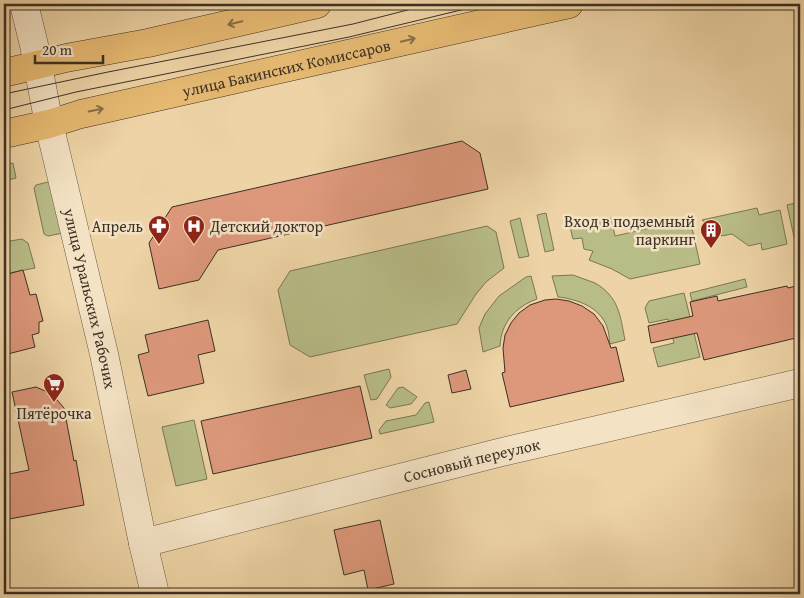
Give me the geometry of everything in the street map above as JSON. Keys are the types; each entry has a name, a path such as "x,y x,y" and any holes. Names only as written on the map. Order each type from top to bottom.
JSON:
{"main road":[{"path":"4,73 66,58 148,44 317,4"},
{"name":"улица Бакинских Комиссаров","path":"4,134 49,124 81,114 569,4"}],"street":[{"name":"улица Уральских Рабочих","path":"24,4 49,124 104,354 155,594"},
{"name":"Сосновый переулок","path":"143,543 498,453 800,383"}],"green space":[{"path":"13,163 16,178 4,181 4,165"},
{"path":"52,181 63,233 48,236 44,234 34,188 36,185"},
{"path":"800,202 800,245 796,246 787,205"},
{"path":"757,208 759,215 780,210 787,244 762,250 761,243 749,246 732,234 722,236 702,220"},
{"path":"546,213 554,250 545,252 537,215"},
{"path":"520,218 529,256 519,258 510,221"},
{"path":"611,218 615,236 690,219 700,264 630,279 612,269 589,260 593,251 584,249 582,238 573,239 570,227"},
{"path":"487,226 496,232 504,268 486,282 457,324 310,357 290,345 278,290 290,271"},
{"path":"22,239 28,243 35,268 4,274 4,242"},
{"path":"573,275 595,283 609,294 617,307 625,340 610,344 607,327 599,314 580,302 558,297 552,276"},
{"path":"531,276 537,299 522,306 506,323 500,346 483,352 479,328 485,314 499,296 526,277"},
{"path":"745,279 747,287 692,301 690,293"},
{"path":"684,293 700,357 658,367 653,348 674,343 668,319 649,323 645,308 649,301"},
{"path":"389,369 391,377 377,399 371,400 364,375"},
{"path":"403,387 417,397 411,404 390,408 386,405 398,388"},
{"path":"429,402 434,422 380,434 379,430 386,421 416,415 425,403"},
{"path":"194,420 207,479 176,486 162,427"}],"building":[{"path":"462,141 480,153 488,189 218,250 199,280 159,289 149,243 172,207"},
{"path":"23,270 30,295 36,294 43,321 39,322 39,333 32,335 35,347 4,355 4,275"},
{"path":"800,285 800,337 704,360 697,333 651,343 648,326 693,316 690,302 717,296 718,301 787,286 788,288"},
{"path":"556,299 582,306 594,314 603,326 611,348 616,347 624,381 510,407 502,373 505,372 503,348 505,335 519,313 530,305"},
{"path":"208,320 215,351 198,355 204,383 148,396 138,355 149,352 145,335"},
{"path":"466,370 471,389 452,393 448,375"},
{"path":"360,386 372,438 213,474 201,421"},
{"path":"36,387 52,394 64,408 84,505 4,520 4,475 29,470 12,392"},
{"path":"380,520 394,584 368,590 364,570 344,575 334,530"}],"tram line":[{"path":"4,94 353,24 431,4"},
{"path":"4,110 76,92 349,37 486,4"}],"place":[{"name":"Апрель","path":"159,245"},
{"name":"Детский доктор","path":"194,245"},
{"name":"Вход в подземный паркинг","path":"711,249"},
{"name":"Пятёрочка","path":"54,403"}]}
